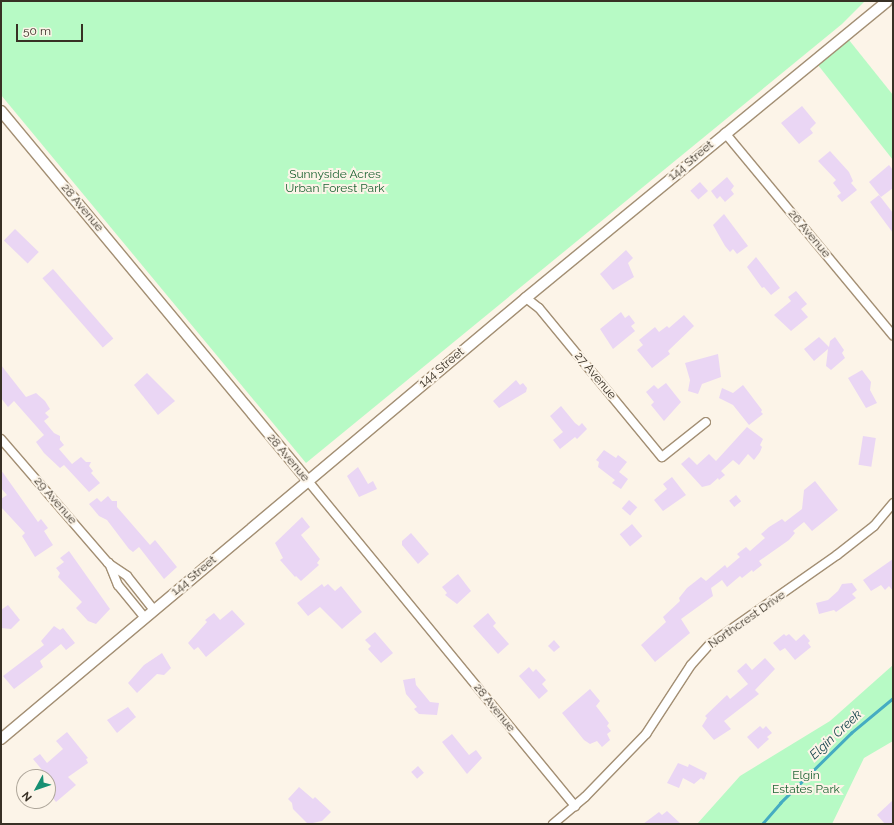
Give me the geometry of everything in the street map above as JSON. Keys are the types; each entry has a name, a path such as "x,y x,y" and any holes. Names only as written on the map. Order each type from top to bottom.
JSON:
{"street":[{"name":"144 Street","path":"1,739 526,298 887,1"},
{"name":"28 Avenue","path":"1,111 575,806"},
{"name":"26 Avenue","path":"725,133 893,335"},
{"name":"27 Avenue","path":"526,298 539,308 662,457 706,422"},
{"name":"29 Avenue","path":"1,438 108,563 127,576 154,610"},
{"name":"Northcrest Drive","path":"553,824 575,806 646,734 691,665 710,644 837,555 874,526 893,503"},
{"name":"29 Avenue","path":"108,563 118,585 145,618"}],"green space":[{"name":"Sunnyside Acres Urban Forest Park","path":"1,1 865,1 842,24 306,463 1,95"},
{"path":"849,40 893,95 893,160 818,65"},
{"name":"Elgin Estates Park","path":"893,665 893,741 864,758 832,824 697,824 740,776 830,721"}],"building":[{"path":"802,106 816,123 810,129 813,133 799,144 781,123"},
{"path":"830,151 849,172 853,181 851,183 857,190 842,202 837,196 841,193 833,183 836,180 818,161"},
{"path":"889,165 893,170 893,188 881,197 869,182"},
{"path":"727,177 734,186 731,190 734,194 725,202 720,196 717,199 711,191"},
{"path":"700,182 708,191 698,200 690,191"},
{"path":"879,195 893,213 893,233 870,202"},
{"path":"724,214 748,246 737,254 733,249 730,252 725,246 713,225"},
{"path":"15,229 39,252 28,263 4,241"},
{"path":"626,250 633,258 628,263 634,277 613,290 600,274"},
{"path":"756,257 780,288 771,295 764,287 762,288 747,267"},
{"path":"53,269 113,338 103,348 42,278"},
{"path":"796,291 807,304 801,309 808,317 791,331 774,315 791,301 788,297"},
{"path":"621,312 625,318 629,315 635,323 631,326 635,331 613,349 600,329"},
{"path":"684,315 694,326 668,351 670,354 652,368 637,350 643,345 639,340 655,327 659,332 667,326 669,328"},
{"path":"819,337 829,347 830,341 835,337 844,350 842,353 845,358 831,370 826,366 828,349 814,361 804,349"},
{"path":"718,354 721,377 702,384 698,394 688,391 690,380 685,363"},
{"path":"1,365 26,397 36,393 45,401 50,409 45,413 49,417 44,421 54,433 60,436 60,440 64,445 59,449 72,464 81,457 86,462 91,462 89,466 93,471 91,473 100,483 89,492 64,465 60,468 44,453 36,442 44,435 14,401 8,407 1,398"},
{"path":"862,370 871,382 870,390 877,403 866,408 848,378"},
{"path":"147,373 175,401 158,415 134,385"},
{"path":"516,380 520,385 523,383 527,388 526,392 499,408 493,401"},
{"path":"666,383 681,402 664,421 651,405 654,402 646,392 654,385 658,389"},
{"path":"743,385 762,410 761,412 763,414 749,425 733,405 719,398 722,388 733,393"},
{"path":"561,406 575,423 579,426 582,423 587,429 577,439 575,437 560,449 553,440 563,432 550,416"},
{"path":"747,427 763,439 760,445 762,447 760,452 754,460 748,454 739,465 733,460 721,471 725,475 719,480 718,478 710,485 702,487 681,464 689,457 697,465 709,454 716,461"},
{"path":"863,436 876,438 871,467 858,465"},
{"path":"604,450 616,458 618,455 627,462 619,472 628,479 621,489 612,483 615,480 598,467 599,462 596,460"},
{"path":"358,467 368,484 373,481 377,489 359,497 347,476"},
{"path":"1,470 38,522 41,519 48,528 44,531 53,545 35,557 22,536 25,533 1,507 1,499 7,495 1,488"},
{"path":"672,477 686,495 663,511 654,500 667,489 663,484"},
{"path":"815,481 838,510 812,531 804,522 793,531 795,533 789,540 759,561 762,565 753,572 752,570 742,578 740,576 727,587 722,580 711,588 713,596 681,619 690,633 655,662 641,645 666,622 663,617 680,601 679,598 687,588 701,577 706,581 725,565 727,568 740,557 737,554 746,547 750,551 765,538 761,534 769,527 782,519 785,522 802,509 804,490"},
{"path":"736,495 741,501 734,507 729,501"},
{"path":"108,496 112,501 117,501 117,507 150,545 155,540 177,567 164,579 139,547 133,552 129,549 107,520 99,516 89,504 97,498 101,502"},
{"path":"629,500 637,507 630,516 622,508"},
{"path":"302,517 310,527 301,535 320,559 317,563 319,565 301,581 296,576 295,577 280,560 283,558 275,543"},
{"path":"632,524 642,536 630,547 620,534"},
{"path":"411,533 429,554 418,564 402,545 402,541"},
{"path":"69,551 110,609 96,624 88,621 76,608 82,602 58,577 60,573 56,568 64,562 60,558"},
{"path":"893,559 893,591 889,586 885,590 881,585 871,591 863,580"},
{"path":"458,574 471,591 457,604 445,595 447,593 442,587"},
{"path":"852,583 857,590 852,594 856,598 836,612 834,610 819,614 816,603 828,600 838,591 842,584"},
{"path":"322,584 324,587 328,584 335,591 341,586 362,612 342,629 320,607 308,616 297,603"},
{"path":"8,605 20,620 11,629 1,628 1,610"},
{"path":"232,610 245,624 206,657 198,647 194,650 188,643 207,622 205,620 214,613 220,620"},
{"path":"488,613 496,623 493,626 509,644 498,654 473,626"},
{"path":"54,626 60,630 63,628 75,643 66,650 61,644 40,661 43,667 14,689 3,676 44,645 41,641"},
{"path":"375,632 393,653 381,663 368,649 371,646 365,640"},
{"path":"784,634 786,636 789,634 796,641 804,634 810,641 808,643 811,647 795,660 785,648 780,651 773,643"},
{"path":"554,640 560,647 554,652 548,646"},
{"path":"162,653 171,668 164,675 157,674 137,693 128,683 144,665"},
{"path":"765,658 775,669 755,690 759,694 724,721 731,729 714,740 702,726 707,718 705,716 727,695 730,699 748,684 737,671 746,663 752,670"},
{"path":"529,667 533,672 536,669 546,680 542,684 548,691 539,699 519,676"},
{"path":"415,678 416,685 430,702 439,703 437,715 419,714 414,709 417,707 406,694 403,680"},
{"path":"590,689 600,701 596,706 609,723 607,726 611,731 607,734 610,740 602,747 597,741 590,744 584,740 562,713"},
{"path":"128,707 136,717 117,733 107,720"},
{"path":"760,726 763,729 766,726 772,733 767,737 769,739 758,749 747,737"},
{"path":"67,732 88,758 86,759 88,763 68,777 76,785 56,802 56,769 41,769 33,759 40,754 47,763 63,749 56,741"},
{"path":"452,734 469,755 476,750 482,758 467,774 442,742"},
{"path":"678,763 688,767 689,764 707,773 704,780 701,778 694,784 683,778 679,788 667,783"},
{"path":"418,766 424,773 417,779 411,772"},
{"path":"299,787 313,799 315,797 331,812 322,821 308,824 293,809 292,803 288,799"},
{"path":"893,800 893,824 885,824 877,815"},
{"path":"667,811 681,824 643,824 659,812 662,815"}],"waterway":[{"name":"Elgin Creek","path":"762,824 780,803 851,733 893,698"}]}
